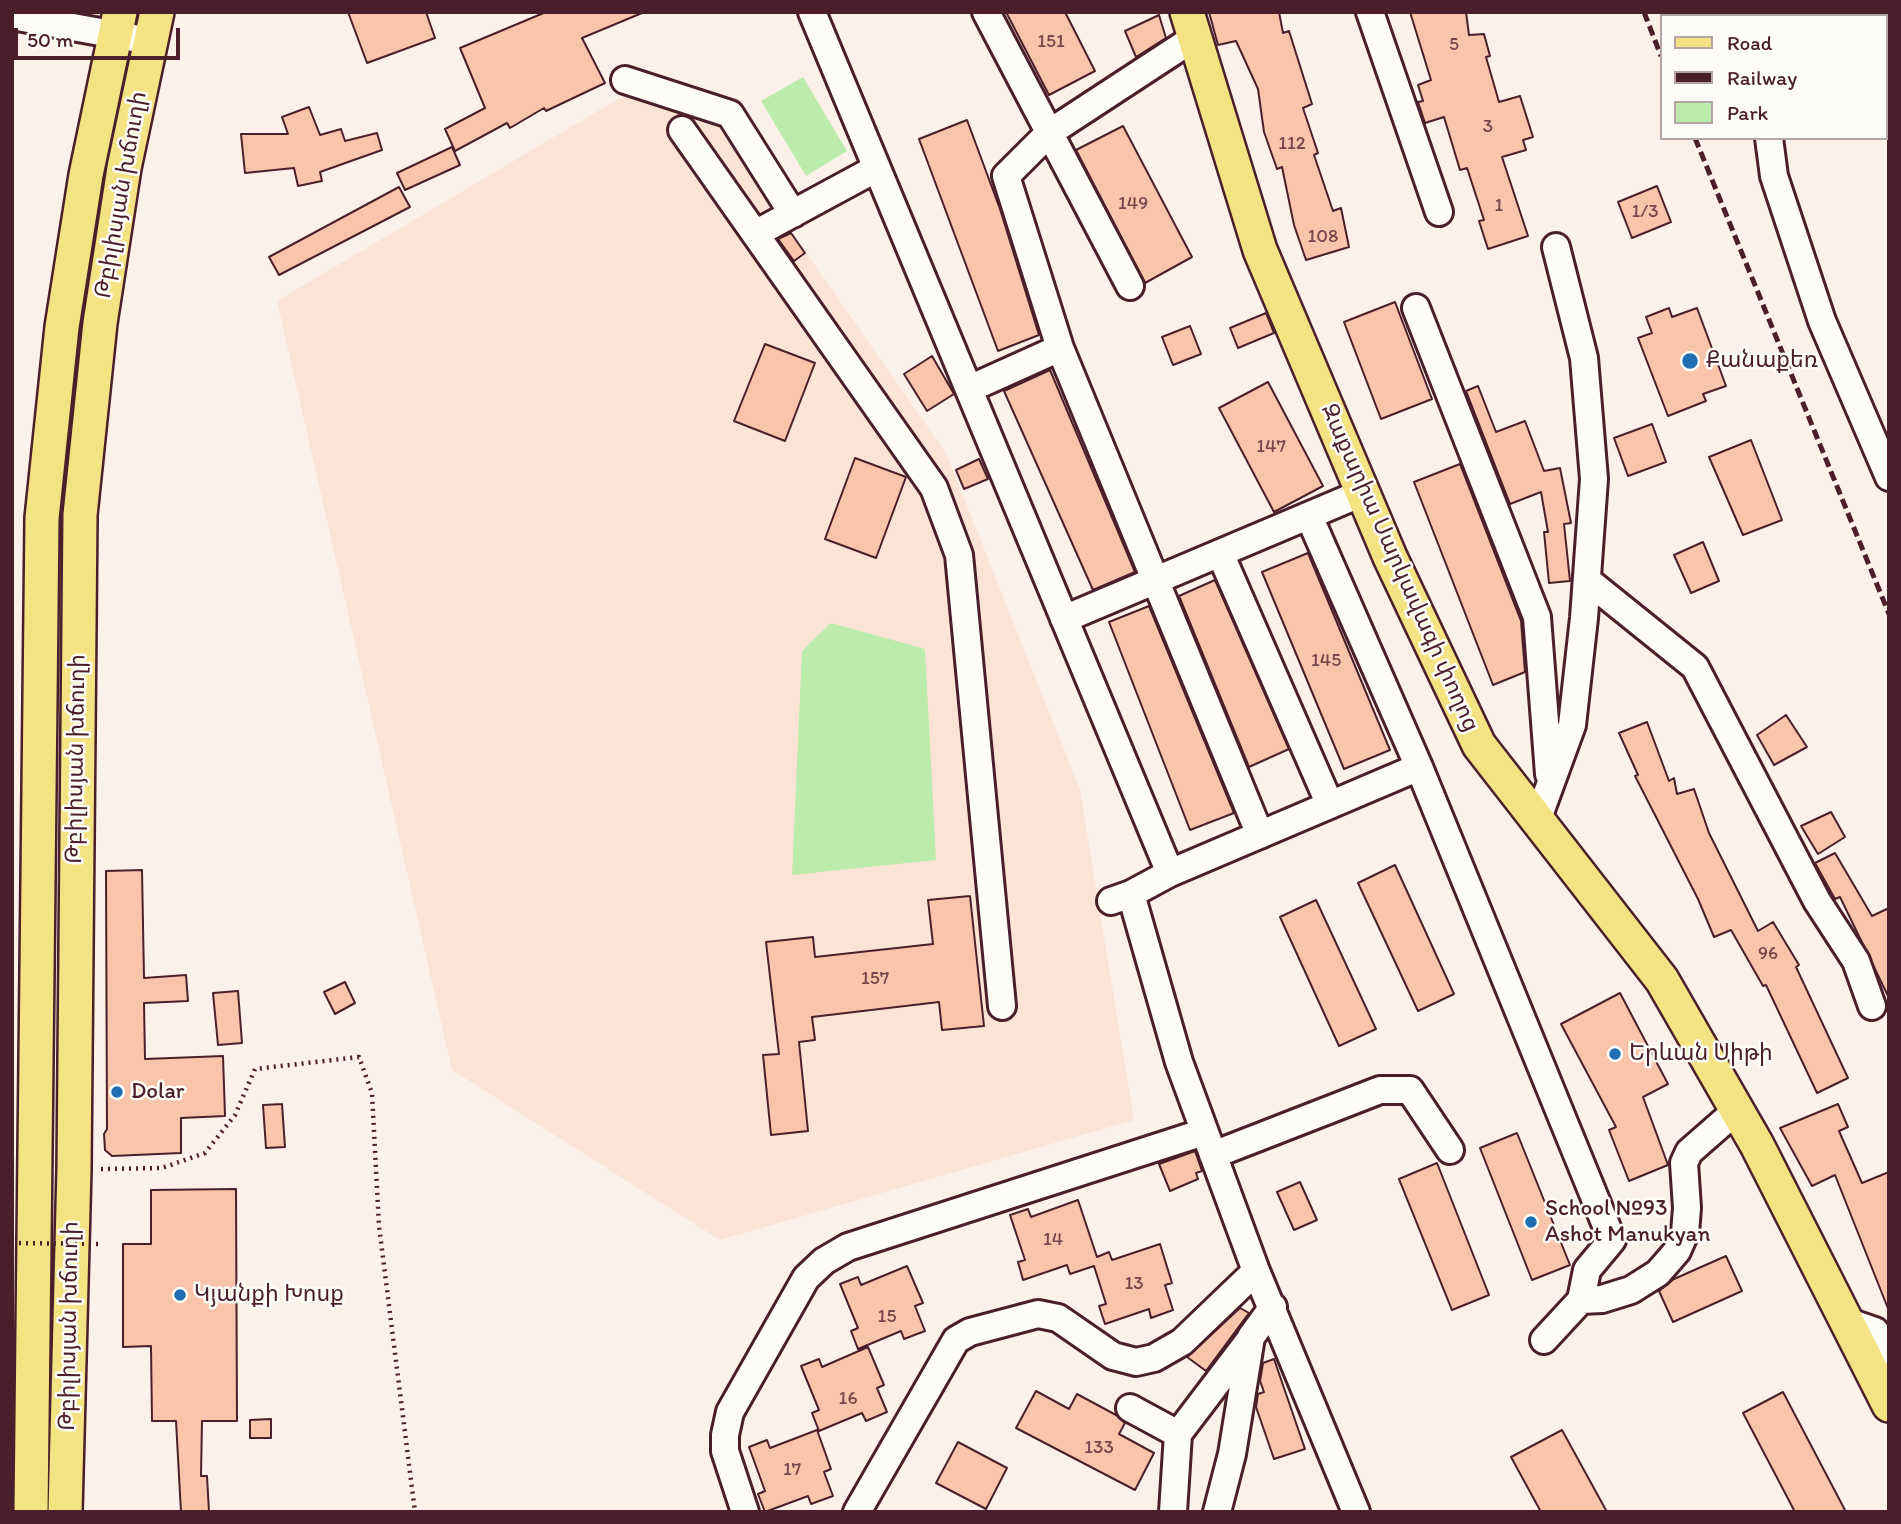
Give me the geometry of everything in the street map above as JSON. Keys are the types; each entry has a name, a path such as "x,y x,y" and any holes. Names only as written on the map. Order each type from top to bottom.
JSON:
{"main road":[{"name":"Թբիլիսյան խճուղի","path":"31,1512 42,517 62,327 86,175 117,24"},
{"name":"Զաքարիա Սարկավագի փողոց","path":"1190,25 1260,250 1362,493 1479,745 1662,980 1737,1110 1849,1322 1889,1405"},
{"name":"Թբիլիսյան խճուղի","path":"65,1512 74,1169 80,515 100,323 124,169 153,27"}],"street":[{"path":"812,12 1170,873"},
{"path":"986,12 1130,286"},
{"path":"1370,12 1439,212"},
{"path":"12,16 153,27"},
{"path":"1190,25 1049,133 1006,176 1060,348 1260,835"},
{"path":"625,80 730,114 793,214"},
{"path":"682,130 934,488 959,555 1002,1006"},
{"path":"1769,140 1774,176 1822,321 1889,477"},
{"path":"755,234 877,168"},
{"path":"1538,818 1572,725 1594,479 1584,358 1556,247"},
{"path":"1416,308 1537,617 1545,688 1549,786"},
{"path":"969,389 1060,348"},
{"path":"1064,619 1362,493"},
{"path":"1309,516 1419,767 1612,1240 1587,1270 1581,1300 1544,1340"},
{"path":"1220,554 1330,805"},
{"path":"1587,580 1695,667 1817,901 1856,961 1872,1006"},
{"path":"1356,1512 1256,1270 1121,897 1170,873 1419,767"},
{"path":"745,1512 725,1451 730,1412 806,1278 824,1261 848,1247 1209,1144 1380,1090 1410,1090 1450,1150"},
{"path":"1581,1300 1602,1299 1631,1290 1658,1273 1677,1251 1685,1233 1687,1209 1684,1163 1689,1152 1737,1110"},
{"path":"857,1512 956,1340 970,1332 1038,1314 1059,1318 1124,1362 1154,1358 1182,1342 1256,1270"},
{"path":"1173,1512 1178,1434 1273,1307"},
{"path":"1849,1322 1875,1331 1889,1353"},
{"path":"1217,1512 1232,1454 1251,1337"},
{"path":"1130,1408 1178,1434"}],"path":[{"path":"74,1169 162,1168 205,1153 235,1115 255,1069 359,1057 372,1093 379,1226 415,1512"},
{"path":"12,1243 99,1244"}],"shaded area":[{"path":"625,95 719,128 946,453 1080,790 1134,1120 720,1240 452,1070 277,301"}],"green space":[{"path":"803,77 847,151 806,176 761,101"},
{"path":"831,623 925,649 936,860 792,875 802,651"}],"building":[{"path":"348,12 426,12 435,38 367,63"},
{"path":"546,12 642,13 582,38 605,83 546,111 544,108 510,128 507,123 455,151 445,129 485,108 460,48"},
{"path":"1006,12 1065,12 1095,71 1049,95"},
{"path":"1209,12 1279,12 1283,33 1289,31 1312,104 1303,108 1318,153 1314,155 1333,211 1341,208 1349,247 1306,260 1294,225 1282,167 1277,169 1264,132 1258,89 1236,41 1218,45"},
{"path":"1410,12 1466,12 1469,35 1484,34 1490,56 1486,57 1499,102 1520,96 1533,137 1523,140 1526,150 1502,157 1528,236 1488,249 1479,221 1484,220 1467,168 1460,170 1444,117 1425,123 1418,102 1423,101 1418,85 1431,80"},
{"path":"1159,15 1166,38 1136,57 1125,31"},
{"path":"309,107 320,135 341,129 345,141 377,133 382,150 320,172 322,181 298,186 294,168 245,173 241,134 288,134 282,117"},
{"path":"967,120 1000,209 1039,335 998,351 919,139"},
{"path":"1123,126 1192,257 1145,283 1076,150"},
{"path":"452,147 460,165 405,190 397,173"},
{"path":"1657,186 1671,222 1632,238 1618,202"},
{"path":"399,187 410,207 279,275 269,257"},
{"path":"791,233 805,253 794,261 778,239"},
{"path":"1395,302 1432,399 1381,419 1344,322"},
{"path":"1669,308 1672,317 1697,308 1726,386 1703,394 1706,401 1668,416 1638,338 1652,333 1646,317"},
{"path":"1266,313 1274,333 1238,348 1230,328"},
{"path":"1190,326 1201,354 1173,365 1162,337"},
{"path":"765,344 815,363 785,441 734,421"},
{"path":"932,356 954,394 927,411 904,374"},
{"path":"1050,370 1135,572 1093,590 1004,391"},
{"path":"1268,382 1323,486 1274,512 1219,408"},
{"path":"1478,386 1496,432 1525,421 1544,471 1560,468 1571,523 1564,524 1570,581 1549,583 1544,532 1548,532 1541,492 1510,504 1466,391"},
{"path":"1652,424 1666,462 1628,476 1614,438"},
{"path":"1751,440 1782,520 1743,535 1709,457"},
{"path":"855,458 906,477 876,558 825,539"},
{"path":"979,459 988,479 964,489 956,470"},
{"path":"1460,464 1521,621 1525,672 1493,685 1414,482"},
{"path":"1703,542 1719,581 1691,593 1674,555"},
{"path":"1308,553 1390,750 1344,769 1262,572"},
{"path":"1215,580 1289,749 1249,767 1179,596"},
{"path":"1149,606 1234,813 1190,830 1109,622"},
{"path":"1786,715 1807,747 1774,765 1757,735"},
{"path":"1647,722 1669,781 1674,778 1677,794 1694,789 1709,833 1758,931 1773,922 1799,965 1796,967 1848,1078 1817,1093 1766,985 1763,986 1731,930 1714,937 1698,899 1635,776 1638,775 1619,733"},
{"path":"1831,812 1845,837 1818,854 1801,826"},
{"path":"1835,853 1872,916 1889,908 1889,998 1840,897 1835,899 1815,863"},
{"path":"1395,865 1454,994 1418,1011 1358,883"},
{"path":"142,870 144,978 186,975 188,1001 144,1003 145,1059 223,1056 225,1116 181,1118 181,1153 112,1156 105,1150 104,1134 107,1129 106,871"},
{"path":"970,896 984,1026 942,1030 939,1002 812,1017 815,1040 799,1042 808,1131 771,1135 763,1055 779,1054 766,942 813,937 815,957 933,944 928,900"},
{"path":"1316,900 1376,1029 1339,1046 1280,917"},
{"path":"345,982 355,1003 335,1014 324,992"},
{"path":"238,991 242,1043 218,1045 213,993"},
{"path":"1620,993 1668,1084 1643,1097 1668,1165 1629,1181 1609,1130 1616,1127 1561,1024"},
{"path":"282,1104 285,1147 266,1148 263,1105"},
{"path":"1838,1104 1848,1127 1839,1131 1862,1183 1889,1172 1889,1311 1835,1175 1812,1186 1780,1128"},
{"path":"1517,1133 1570,1265 1532,1280 1480,1148"},
{"path":"1195,1151 1202,1171 1196,1173 1198,1179 1170,1191 1159,1164"},
{"path":"1437,1163 1489,1295 1452,1310 1399,1179"},
{"path":"1300,1182 1317,1220 1294,1230 1277,1192"},
{"name":"Կյանքի Խոսք","path":"236,1189 237,1421 202,1421 201,1476 207,1476 209,1512 181,1512 176,1421 152,1421 151,1346 123,1347 123,1244 151,1244 151,1190"},
{"path":"1078,1200 1097,1257 1109,1252 1112,1260 1160,1244 1172,1283 1165,1285 1173,1310 1151,1318 1149,1309 1105,1324 1099,1306 1106,1304 1094,1266 1070,1274 1067,1265 1023,1280 1018,1262 1025,1260 1010,1215 1028,1209 1031,1217"},
{"path":"1726,1256 1742,1291 1673,1322 1659,1291 1674,1279"},
{"path":"907,1266 923,1303 915,1306 925,1331 904,1339 901,1331 858,1349 851,1331 858,1328 840,1284 858,1277 861,1285"},
{"path":"1240,1308 1249,1313 1206,1371 1187,1357"},
{"path":"868,1347 884,1385 877,1388 887,1412 866,1421 862,1413 819,1431 812,1413 819,1410 801,1366 819,1359 822,1367"},
{"path":"1274,1359 1305,1449 1274,1459 1256,1407 1258,1394 1264,1392 1260,1381 1263,1363"},
{"path":"1036,1391 1069,1409 1077,1394 1116,1415 1125,1423 1119,1434 1154,1453 1135,1490 1016,1428"},
{"path":"1783,1392 1846,1512 1795,1512 1743,1413"},
{"path":"271,1419 271,1438 250,1438 250,1420"},
{"path":"817,1430 831,1469 824,1472 833,1496 811,1504 808,1496 765,1512 758,1494 765,1491 749,1447 767,1440 770,1448"},
{"path":"1562,1430 1607,1512 1541,1512 1511,1457"},
{"path":"958,1442 1007,1468 986,1509 936,1483"}],"railway":[{"path":"1644,12 1660,53"},
{"path":"1696,140 1889,614"}],"place":[{"name":"Քանաքեռ","path":"1690,361"},
{"name":"Երևան Սիթի","path":"1615,1054"},
{"name":"Dolar","path":"117,1092"},
{"name":"School №93 Ashot Manukyan","path":"1531,1222"},
{"name":"Կյանքի Խոսք","path":"180,1295"}]}
